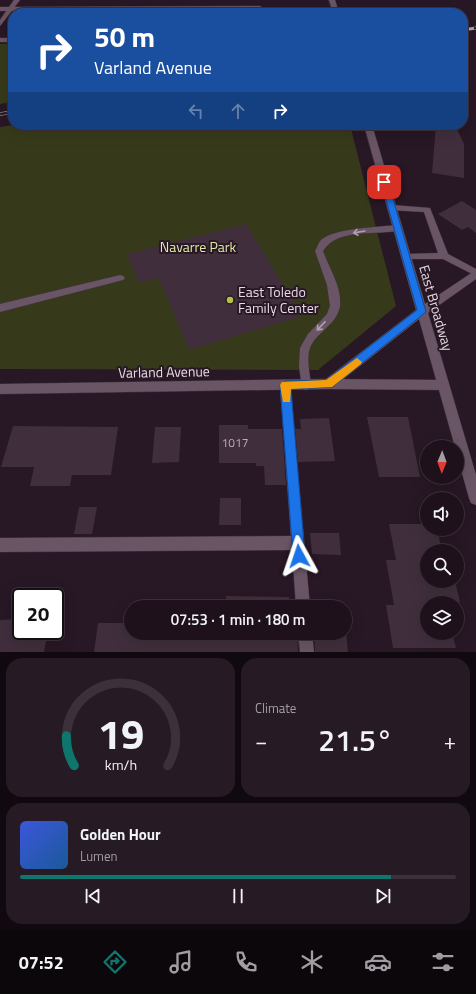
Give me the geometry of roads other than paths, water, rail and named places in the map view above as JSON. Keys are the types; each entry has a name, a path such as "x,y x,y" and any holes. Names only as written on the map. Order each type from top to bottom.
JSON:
{"street":[{"path":"0,24 8,13"},
{"name":"East Broadway","path":"369,130 476,498"},
{"path":"328,384 422,312 476,274"},
{"name":"Varland Avenue","path":"0,389 328,384 443,385"}],"lane":[{"path":"392,208 427,210 444,256"},
{"path":"306,385 304,349 311,337 331,316 335,308 335,291 318,252 325,242 338,237 359,232 398,228"},
{"path":"406,258 444,256 476,274"},
{"path":"0,308 120,278"},
{"path":"285,385 302,600"},
{"path":"0,545 298,543"},
{"path":"306,640 307,652"}],"railway":[{"path":"468,29 476,28"},
{"path":"0,114 8,113"}],"place":[{"name":"East Toledo Family Center","path":"230,300"}],"park label":[{"name":"Navarre Park","path":"198,247"}]}
